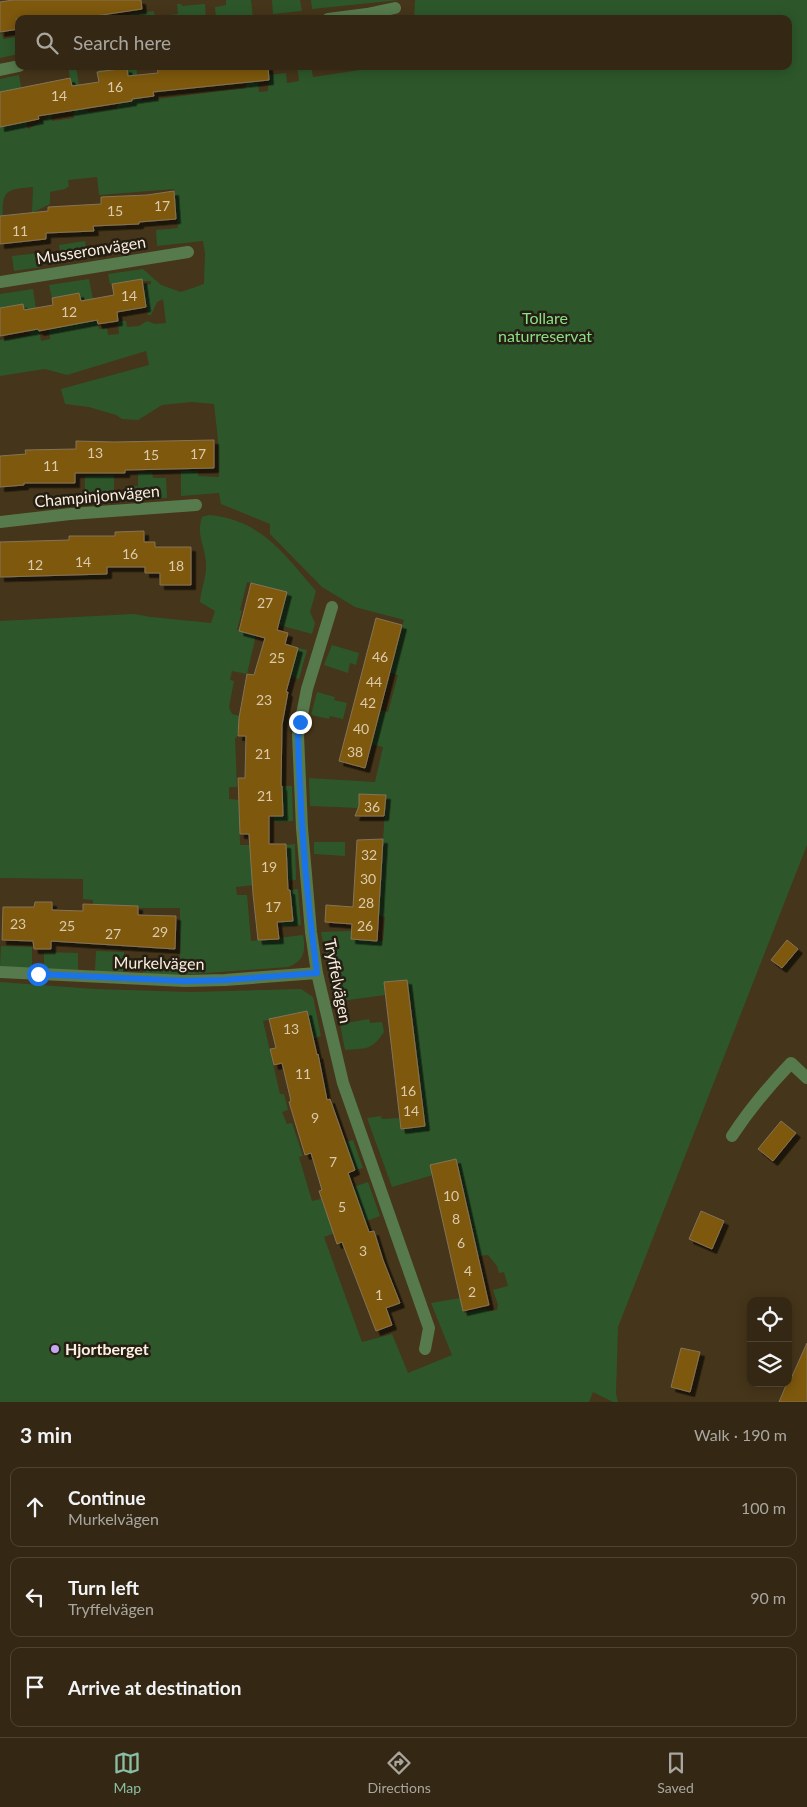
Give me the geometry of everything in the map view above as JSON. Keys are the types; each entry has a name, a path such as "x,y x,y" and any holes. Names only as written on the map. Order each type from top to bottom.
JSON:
{"street":[{"path":"359,15 395,8"},
{"path":"0,70 15,67"},
{"name":"Musseronvägen","path":"0,282 188,252"},
{"name":"Champinjonvägen","path":"0,522 70,514 196,505"},
{"name":"Tryffelvägen","path":"332,606 307,689 298,735 302,828 311,932 317,973 343,1083 429,1328 425,1349"},
{"name":"Murkelvägen","path":"0,972 185,981 317,973"},
{"path":"732,1136 765,1091 791,1063 807,1078"}],"green space":[{"path":"226,0 251,0 253,15 216,15 215,7 226,5"},
{"path":"272,0 300,0 302,11 273,14"},
{"path":"311,0 399,0 312,9"},
{"name":"Tollare naturreservat","path":"415,0 807,0 807,845 618,1327 616,1394 618,1402 613,1402 593,1392 589,1402 0,1402 0,982 95,989 191,992 301,989 313,997 321,1036 313,1039 307,1011 263,1021 280,1094 284,1094 288,1110 282,1112 287,1124 292,1123 303,1156 299,1157 312,1201 321,1199 331,1227 353,1187 368,1182 380,1216 324,1237 362,1342 392,1334 408,1373 452,1355 431,1303 460,1298 464,1313 485,1309 490,1311 497,1310 498,1305 493,1290 508,1286 504,1272 499,1273 497,1266 488,1255 478,1256 433,1175 392,1187 367,1118 381,1116 382,1119 399,1118 401,1129 425,1125 407,980 384,982 385,995 334,1002 321,932 351,931 351,939 383,941 385,917 378,916 386,795 360,794 359,808 310,806 309,778 375,782 383,747 371,744 380,710 388,712 398,675 390,673 404,620 355,607 322,587 270,534 270,524 221,504 219,493 181,496 181,471 198,471 198,476 219,477 218,440 214,404 191,402 162,405 138,420 122,419 116,415 89,407 65,404 61,389 149,365 146,351 67,375 45,369 0,376 0,340 30,335 23,304 0,308 0,294 33,289 41,341 50,339 49,330 85,322 79,293 52,298 49,285 89,279 99,329 107,328 108,335 119,334 118,321 126,321 127,327 139,326 147,321 155,324 166,323 163,299 157,302 151,315 148,315 143,285 151,284 151,281 142,281 141,279 110,284 108,274 143,269 161,285 181,292 204,284 205,253 203,241 157,246 156,230 178,228 174,189 99,195 97,177 68,180 69,186 65,189 50,192 50,204 32,213 33,187 12,190 5,197 3,202 3,219 0,219 0,127 10,90 0,92 0,79 19,75 28,129 51,114 52,121 74,118 73,110 75,109 69,70 77,70 79,85 83,85 88,112 117,108 117,104 132,101 127,70 137,70 141,101 246,88 246,82 258,81 259,92 268,91 269,75 286,73 287,83 299,81 298,70 312,70 313,77 360,70 792,70 792,15 414,15"},
{"path":"177,4 182,6 205,4 206,15 169,15 178,14"},
{"path":"154,11 154,15 129,15"},
{"path":"0,34 2,34 3,39 15,37 15,55 0,58"},
{"path":"85,241 88,258 62,261 59,245"},
{"path":"39,253 41,267 14,271 12,256"},
{"path":"152,472 153,478 166,478 167,498 127,499 126,487 138,486 138,473"},
{"path":"114,475 114,499 75,503 76,496 85,489 85,476"},
{"path":"209,515 228,518 258,531 282,552 316,591 310,612 315,623 312,634 279,625 287,592 247,582 237,630 256,635 247,674 232,671 230,680 234,681 229,707 232,714 240,716 237,737 235,738 237,787 229,787 229,799 239,800 240,845 250,845 252,876 255,885 236,887 237,895 247,895 251,941 303,935 304,951 298,962 288,967 180,975 143,975 143,959 180,959 180,908 138,908 137,906 116,905 92,918 93,900 83,899 83,879 0,878 0,621 134,614 211,623 215,611 200,602 206,568 200,524 202,517"},
{"path":"332,645 359,653 356,665 350,663 348,673 324,665"},
{"path":"298,648 307,650 299,679 290,676"},
{"path":"317,692 335,697 334,700 347,703 343,719 330,716 329,719 311,715"},
{"path":"282,786 292,786 293,821 274,822 274,816 283,816"},
{"path":"314,842 345,842 345,856 314,854"},
{"path":"295,844 296,880 283,881 287,874 286,845"},
{"path":"298,889 301,925 282,927 282,922 293,920 290,890"},
{"path":"1,946 32,947 32,968 0,967"},
{"path":"96,951 124,952 123,972 95,971"},
{"path":"44,952 78,953 78,970 44,969"},
{"path":"369,1019 370,1023 382,1022 384,1032 376,1043 368,1047 345,1050 340,1024"},
{"path":"353,1140 363,1168 355,1170 346,1142"}],"building":[{"path":"13,0 141,0 142,9 102,15 15,15 15,30 0,32 0,2"},
{"path":"112,70 127,70 128,76 158,73 158,70 268,70 269,80 153,92 154,96 38,116 39,119 0,127 0,92 70,78 72,86 99,82 97,72"},
{"path":"174,191 176,219 139,222 139,224 93,226 94,231 46,233 46,239 0,244 0,216 48,211 48,207 101,204 101,197 147,195"},
{"path":"142,279 146,307 117,312 118,321 98,324 97,320 0,336 0,308 23,304 24,310 53,305 52,298 79,293 81,301 114,295 112,284"},
{"path":"214,440 214,468 125,470 125,473 75,473 75,483 24,483 24,485 0,487 0,456 26,454 25,450 76,449 76,441"},
{"path":"144,531 144,542 155,542 155,547 191,547 191,585 160,585 160,573 145,573 145,567 107,567 107,574 0,577 0,542 69,540 69,536 115,536 115,532"},
{"path":"251,583 287,592 277,630 288,633 285,644 298,648 286,692 288,692 282,725 281,786 283,816 269,816 269,844 286,844 288,890 290,890 293,921 277,922 279,939 258,940 249,834 240,834 238,778 245,778 246,736 238,736 239,718 247,674 254,675 265,638 239,631"},
{"path":"376,618 402,625 365,768 339,761"},
{"path":"359,794 386,795 384,816 355,816 359,806"},
{"path":"383,839 377,941 351,939 352,924 325,922 326,905 353,907 357,840"},
{"path":"35,902 52,902 52,910 83,911 83,904 138,906 138,915 176,916 175,949 51,941 51,949 34,949 33,941 2,940 3,907 34,907"},
{"path":"787,940 798,949 782,968 771,960"},
{"path":"407,980 425,1126 401,1129 384,982"},
{"path":"307,1011 327,1100 330,1099 355,1170 348,1173 369,1232 374,1231 400,1303 386,1308 392,1325 376,1331 342,1242 337,1244 319,1191 322,1190 311,1153 305,1155 289,1102 291,1101 282,1063 274,1065 270,1049 276,1048 269,1019"},
{"path":"781,1121 796,1133 773,1161 758,1149"},
{"path":"456,1159 489,1305 463,1311 430,1165"},
{"path":"701,1211 724,1221 712,1249 689,1239"},
{"path":"807,1343 807,1402 779,1402 785,1387 792,1387 792,1376"},
{"path":"681,1348 700,1352 690,1392 671,1387"}],"place":[{"name":"Hjortberget","path":"55,1349"}],"route":[{"path":"38,974 185,981 317,973 311,932 302,828 298,735 300,722"}]}
